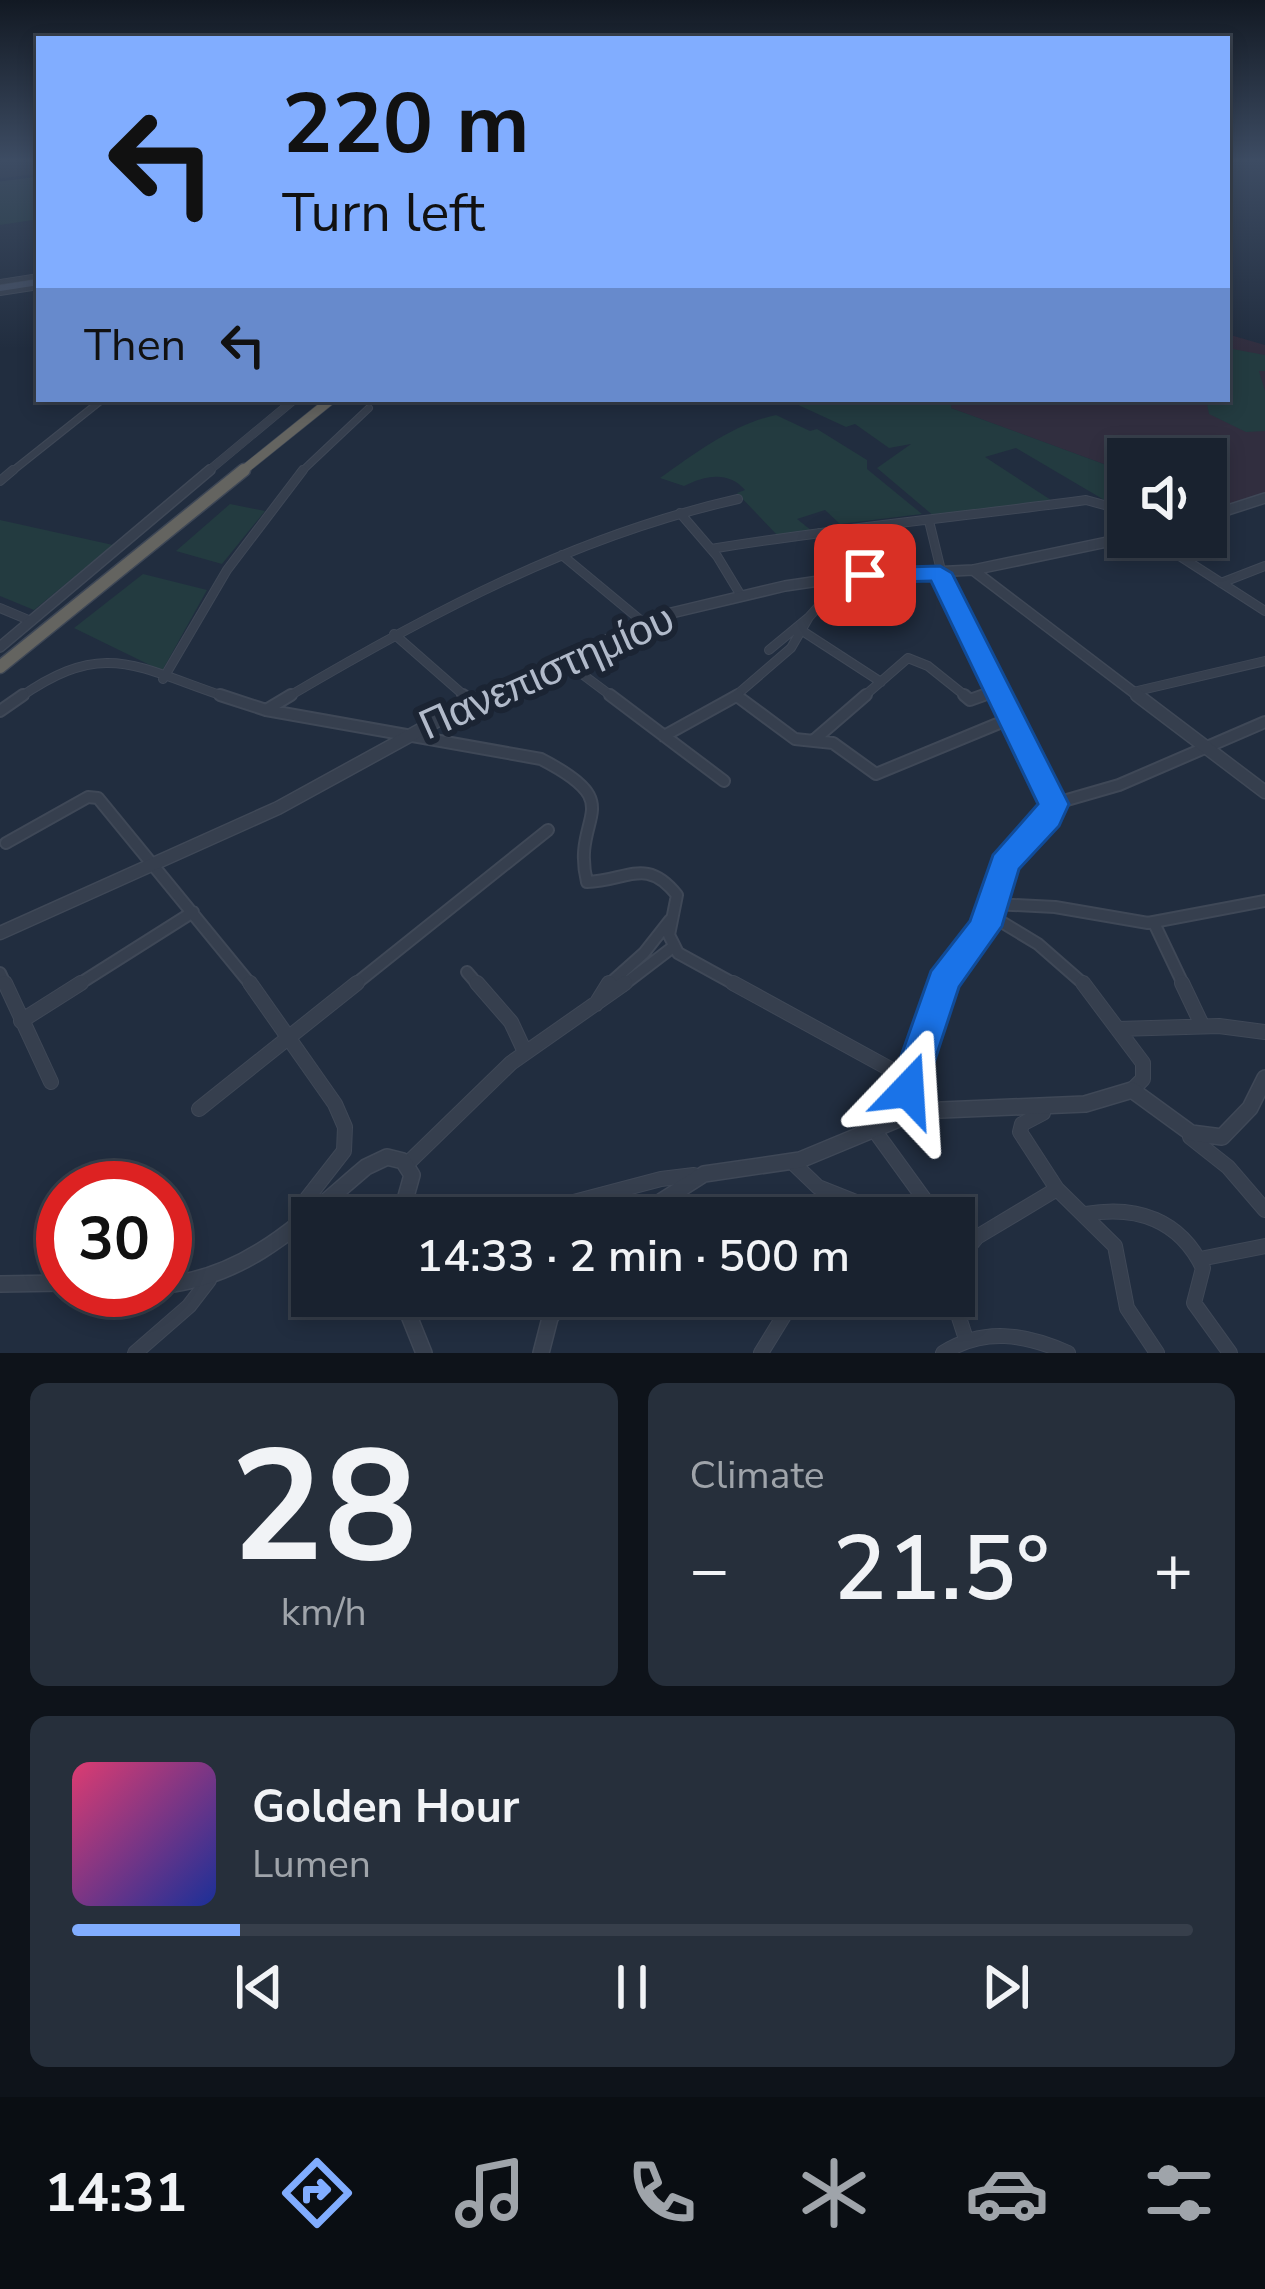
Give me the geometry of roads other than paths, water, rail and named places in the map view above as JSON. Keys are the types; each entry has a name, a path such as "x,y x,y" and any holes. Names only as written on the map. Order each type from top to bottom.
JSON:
{"highway":[{"path":"0,667 328,402"}],"main road":[{"path":"0,287 36,281"}],"street":[{"path":"0,481 100,402"},
{"path":"0,647 291,402"},
{"path":"163,679 210,595 259,524 368,409"},
{"path":"1227,510 1265,498"},
{"path":"266,710 394,634 562,555 680,513 738,499"},
{"path":"712,549 860,524 929,521 1086,500 1107,506"},
{"path":"680,513 712,549 740,594"},
{"path":"877,1125 912,1081 944,981 977,940 1004,864 1048,818 1053,804 1015,718 940,573 929,521"},
{"path":"769,650 849,576 819,533"},
{"name":"Πανεπιστημίου","path":"0,933 278,808 470,700 644,622 740,594 849,576 973,570 1107,542"},
{"path":"562,555 644,622"},
{"path":"1182,558 1265,611"},
{"path":"1221,584 1265,566"},
{"path":"973,570 1265,792"},
{"path":"0,608 31,621"},
{"path":"664,736 737,696 804,632 809,617"},
{"path":"804,632 880,682"},
{"path":"394,634 470,700"},
{"path":"810,743 904,660 913,658 967,698 981,699 998,690"},
{"path":"562,659 724,781"},
{"path":"0,710 42,679 87,662 124,663 266,710 528,755 567,772 586,787 594,803 585,880 596,884 634,871 662,879 677,895 670,920 673,947"},
{"path":"1133,692 1264,663"},
{"path":"737,696 789,735 810,743 836,744 878,774 1015,718"},
{"path":"1053,804 1119,785 1265,722"},
{"path":"6,843 93,796 152,863 289,1038 337,1108 346,1135 335,1166 309,1197"},
{"path":"199,1109 548,830"},
{"path":"991,910 1055,907 1154,923 1265,901"},
{"path":"593,1197 662,1179 792,1162 926,1109 1044,1106 1108,1100 1132,1090 1143,1079 1144,1066 1064,960 991,910"},
{"path":"21,1021 193,912"},
{"path":"596,1004 610,982 644,953 670,920"},
{"path":"1154,923 1202,1025"},
{"path":"673,947 912,1081"},
{"path":"407,1165 525,1052 673,947"},
{"path":"467,972 511,1022 525,1052"},
{"path":"0,973 51,1082"},
{"path":"1118,1029 1202,1025 1265,1032"},
{"path":"1190,1136 1234,1133 1265,1078"},
{"path":"1132,1090 1228,1167 1265,1210"},
{"path":"1044,1106 1043,1113 1019,1130 1057,1189 1118,1252 1127,1308 1157,1353"},
{"path":"877,1125 924,1197"},
{"path":"332,1197 371,1164 392,1156 407,1165 412,1180 407,1197"},
{"path":"792,1162 812,1183 842,1197"},
{"path":"668,1197 704,1174"},
{"path":"975,1239 1057,1189"},
{"path":"1086,1214 1114,1211 1161,1219 1177,1228 1200,1259 1203,1276 1194,1303 1230,1353"},
{"path":"192,1282 209,1280 265,1253 291,1232"},
{"path":"1200,1259 1265,1246"},
{"path":"135,1353 189,1306 209,1280"},
{"path":"0,1284 36,1283"},
{"path":"409,1317 424,1353"},
{"path":"542,1353 551,1317"},
{"path":"761,1353 783,1317"},
{"path":"959,1317 966,1339"},
{"path":"943,1353 966,1339 1019,1336 1068,1353"}]}
